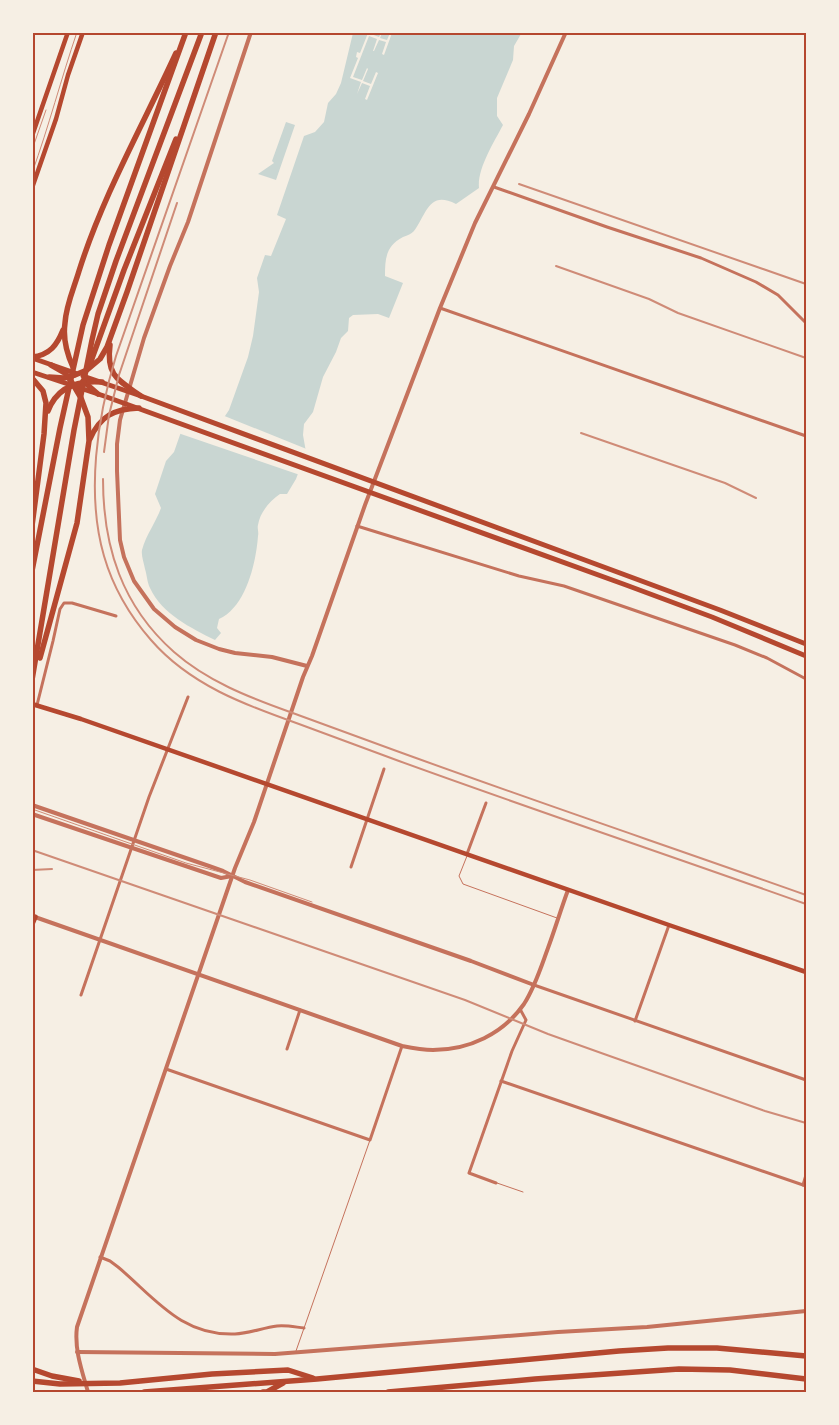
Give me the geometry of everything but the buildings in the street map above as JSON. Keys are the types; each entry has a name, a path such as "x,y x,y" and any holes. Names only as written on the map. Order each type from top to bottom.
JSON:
{"highway":[{"path":"98,394 84,383 69,357 64,328 67,311 82,261 101,212 186,32"},
{"path":"32,571 60,428 85,316 186,32"},
{"path":"32,680 72,438 92,340 107,286 202,32"},
{"path":"49,377 60,379 78,374 91,367 100,359 111,338 216,32"},
{"path":"80,399 88,368 121,279 207,59"},
{"path":"32,358 45,354 55,346 64,328"},
{"path":"111,338 109,361 111,370 121,382 141,396"},
{"path":"32,358 141,396 711,606 806,644"},
{"path":"32,685 77,523 89,441 88,422 81,398 68,377 61,370 51,365"},
{"path":"32,372 139,408 712,617 806,656"},
{"path":"32,378 41,386 47,410 32,526"},
{"path":"47,410 58,393 65,389 84,383 102,382"},
{"path":"89,441 99,423 110,414 120,410 139,408"},
{"path":"32,924 34,917"},
{"path":"144,1392 285,1382 668,1348 717,1348 806,1356"},
{"path":"388,1392 679,1369 730,1370 806,1379"},
{"path":"32,1370 64,1378 99,1383"},
{"path":"32,1380 60,1384 120,1383 212,1374 288,1370 317,1379"},
{"path":"422,1392 534,1379"},
{"path":"263,1392 267,1392 285,1382"}],"main road":[{"path":"32,136 68,32"},
{"path":"32,188 83,32"},
{"path":"35,705 81,719 806,972"}],"street":[{"path":"251,32 190,214 144,338 120,420 117,444 120,540 128,569 143,594 154,608 175,627 196,640 219,649 235,653 272,657 307,666"},
{"path":"88,1392 77,1352 77,1327 232,876 254,822 354,534 440,308 472,230 529,114 566,32"},
{"path":"494,187 701,258 756,282 778,295 806,323"},
{"path":"440,308 806,436"},
{"path":"357,526 519,576 564,586 735,645 767,658 806,679"},
{"path":"35,705 60,609 64,603 72,603 116,616"},
{"path":"81,995 131,848 188,697"},
{"path":"351,867 384,769"},
{"path":"467,854 486,803"},
{"path":"32,805 216,869 245,882 534,985 806,1080"},
{"path":"32,814 221,878 232,876"},
{"path":"34,917 402,1046 446,1050 471,1044 491,1035 503,1026 520,1008 534,985 568,890"},
{"path":"635,1020 669,925"},
{"path":"496,1183 469,1173 512,1051 526,1020 520,1008"},
{"path":"287,1049 300,1010"},
{"path":"165,1069 370,1140 402,1046"},
{"path":"501,1081 805,1186 806,1175"},
{"path":"100,1257 118,1267 173,1316 195,1327 212,1332 235,1334 278,1326 304,1328"},
{"path":"77,1352 266,1354 647,1327 806,1311"}],"lane":[{"path":"467,854 459,878 463,884 558,918"},
{"path":"295,1352 370,1140"},
{"path":"496,1183 523,1192"}],"shaded area":[{"path":"353,33 521,34 514,46 513,60 497,98 497,116 503,125 483,164 479,188 456,204 447,200 434,202 414,231 393,244 386,258 385,276 403,283 389,318 378,314 353,315 349,318 348,331 341,338 323,377 313,412 304,424 303,435 306,452 296,479 287,494 280,494 276,497 269,503 261,516 258,526 255,559 248,583 236,605 219,619 217,628 221,633 215,640 178,619 155,597 149,586 142,550 161,508 155,494 166,461 174,452 181,432 225,416 229,410 248,357 253,336 259,292 257,278 265,255 271,256 286,219 277,215 304,136 315,132 324,122 328,103 336,94 341,83"},
{"path":"286,122 295,125 276,180 258,174 274,163 272,161"}],"pier":[{"path":"368,33 379,37 382,33 380,38 387,40 390,33 392,33 384,55 382,54 386,42 379,40 373,51 377,39 369,36 353,77 362,80 367,68 363,81 371,84 376,72 378,73 367,100 365,99 370,86 362,83 357,94 361,82 350,78 358,58 356,57 357,52 360,53"},
{"path":"222,415 309,450 300,475 178,433 179,430 192,423 207,422"}],"tram line":[{"path":"32,173 77,32"},
{"path":"32,150 46,110"},
{"path":"32,809 186,863 250,880 312,902"}],"railway":[{"path":"229,32 116,356 99,430 95,482 99,532 108,568 117,590 129,611 166,656 201,681 239,701 450,779 806,904"},
{"path":"519,184 806,284"},
{"path":"104,452 109,415 119,375 177,203"},
{"path":"556,266 649,299 678,313 806,358"},
{"path":"581,433 725,483 756,498"},
{"path":"103,479 104,504 112,551 119,574 129,595 141,615 156,634 174,652 214,680 274,706 480,781 806,895"},
{"path":"32,850 465,1000 548,1034 765,1111 806,1123"},
{"path":"32,870 52,869"}]}
